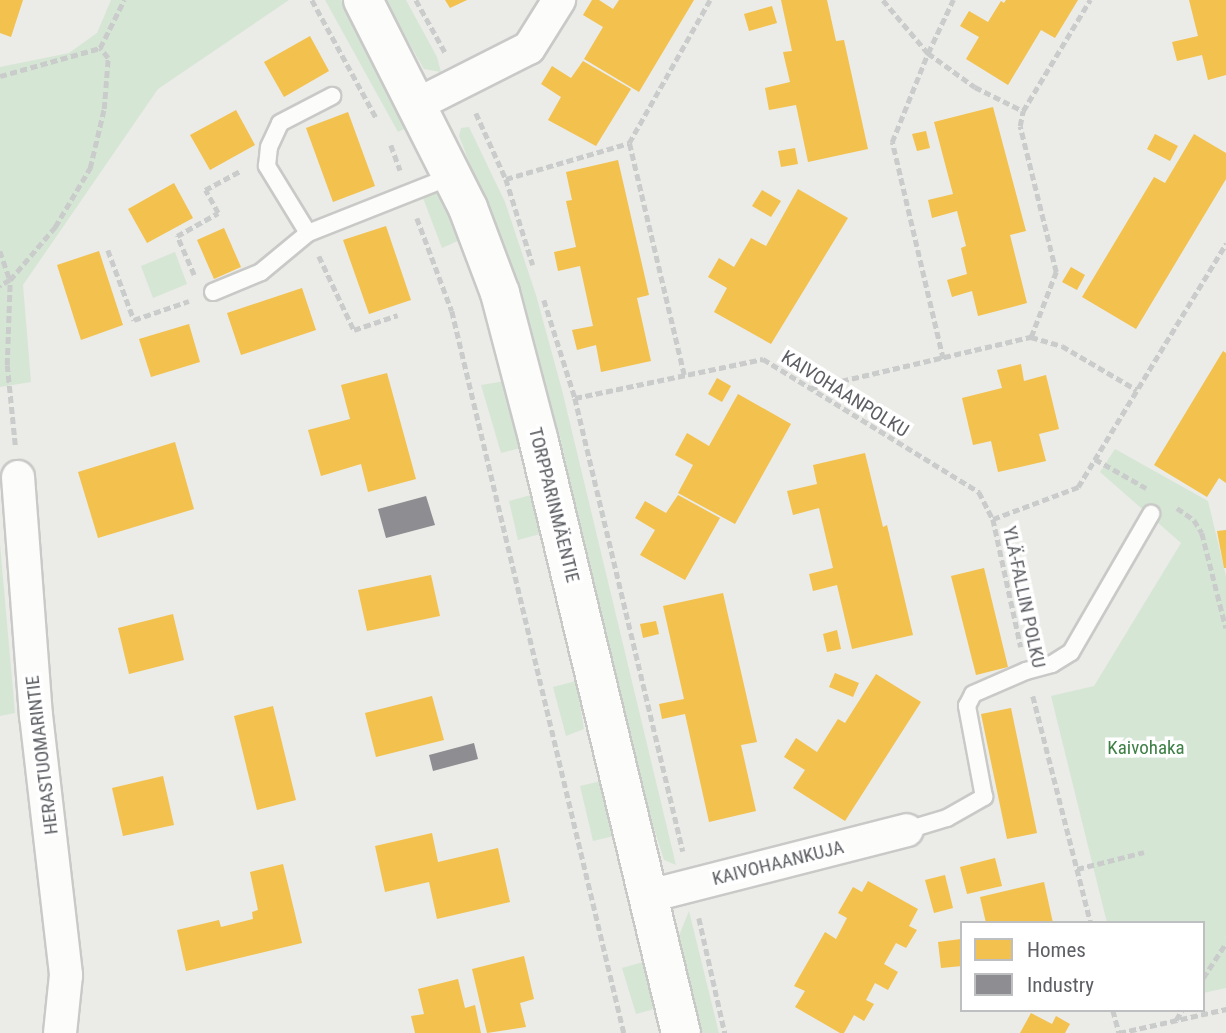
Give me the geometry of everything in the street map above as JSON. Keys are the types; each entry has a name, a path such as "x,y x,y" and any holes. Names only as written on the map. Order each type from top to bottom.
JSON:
{"street":[{"name":"TORPPARINMÄENTIE","path":"363,0 418,104 468,208 500,293 538,438 681,1033"},
{"path":"418,104 529,48 559,0"},
{"name":"HERASTUOMARINTIE","path":"18,477 36,715 66,975 60,1033"},
{"name":"KAIVOHAANKUJA","path":"649,896 907,830"}],"lane":[{"path":"308,233 267,166 268,156 280,123 332,96"},
{"path":"205,295 261,272 308,233 452,176"},
{"path":"907,830 947,818 984,797 967,706 973,694 1026,671 1052,664 1071,652 1151,514"}],"path":[{"path":"0,76 100,48 124,0"},
{"path":"312,0 383,129"},
{"path":"684,375 629,143 710,0"},
{"path":"883,0 928,53 975,87 1023,111"},
{"path":"943,359 892,142 953,0"},
{"path":"1031,337 1056,272 1020,126 1023,111 1090,0"},
{"path":"0,286 10,280 55,227 90,168 104,109 108,58 100,48"},
{"path":"389,140 452,311 624,1033"},
{"path":"506,179 629,143"},
{"path":"108,250 134,320 205,295 191,281 196,278 177,236 218,213 205,190 268,156"},
{"path":"308,233 354,330 398,315"},
{"name":"YLÄ-FALLIN POLKU","path":"1090,921 1026,671 993,519 1078,487 1226,244"},
{"path":"0,251 10,280 7,365 18,477"},
{"path":"810,389 1031,337 1062,346 1137,390"},
{"name":"KAIVOHAANPOLKU","path":"575,398 764,359 979,492 993,519"},
{"path":"1095,459 1152,492"},
{"path":"1174,506 1194,520 1202,533 1226,628"},
{"path":"1077,869 1144,852"},
{"path":"1205,975 1226,943"},
{"path":"1114,1012 1119,1033 1226,1009"},
{"path":"1176,1020 1181,1012"}],"green space":[{"path":"111,0 289,0 158,89 23,285 31,382 0,387 0,67 69,53 97,33"},
{"path":"325,0 341,0 410,126 398,132"},
{"path":"384,0 406,0 437,57 441,72 424,69"},
{"path":"469,127 505,202 536,295 562,390 676,865 664,860 637,775 559,433 508,263 459,136 461,128"},
{"path":"440,190 460,240 442,248 423,198"},
{"path":"175,252 187,284 153,298 141,266"},
{"path":"505,381 520,448 501,453 481,385"},
{"name":"Kaivohaka","path":"1115,449 1208,501 1226,576 1226,988 1205,993 1205,921 1107,921 1051,696 1094,686 1181,543 1100,472"},
{"path":"531,495 540,534 518,540 509,501"},
{"path":"0,544 15,713 0,716"},
{"path":"576,681 584,729 566,736 553,687"},
{"path":"601,781 614,836 593,841 580,786"},
{"path":"689,911 719,1033 701,1033 678,938"},
{"path":"643,962 655,1006 651,1010 636,1014 622,968"}],"building: Homes":[{"path":"0,0 23,0 11,37 0,33"},
{"path":"445,0 467,0 450,8"},
{"path":"592,0 599,0 613,9 619,0 694,0 639,92 584,59 603,27 583,15"},
{"path":"781,0 827,0 836,41 844,40 868,149 808,162 796,105 769,110 765,88 790,82 783,52 792,51"},
{"path":"1006,0 1078,0 1055,38 1041,30 1008,85 966,59 979,37 960,26 969,11 988,22 1001,1 1004,3"},
{"path":"1189,0 1226,0 1226,75 1208,80 1202,55 1177,61 1172,42 1198,36"},
{"path":"772,6 777,23 749,31 744,14"},
{"path":"310,36 329,71 284,97 264,62"},
{"path":"583,61 631,89 596,146 548,120 561,97 541,84 552,66 571,78"},
{"path":"993,107 1026,231 1010,235 1027,303 978,316 972,291 952,297 947,280 967,274 961,248 966,246 957,211 932,218 928,200 953,194 934,122"},
{"path":"236,110 255,145 210,170 190,135"},
{"path":"348,112 375,186 333,202 306,128"},
{"path":"926,131 930,148 917,151 912,134"},
{"path":"1155,134 1178,146 1170,161 1147,149"},
{"path":"1194,134 1226,153 1226,179 1136,329 1082,297 1154,177 1165,183"},
{"path":"795,148 798,164 781,167 778,151"},
{"path":"618,160 649,295 637,298 651,361 601,372 596,345 577,350 572,330 593,326 580,266 558,271 554,252 576,247 566,201 572,200 566,172"},
{"path":"174,183 193,218 147,243 128,209"},
{"path":"798,189 848,218 771,344 714,312 727,288 708,277 719,258 734,267 751,238 766,246"},
{"path":"762,190 781,201 771,217 752,206"},
{"path":"386,226 411,300 369,314 343,240"},
{"path":"224,228 241,267 214,279 197,240"},
{"path":"99,251 123,325 81,340 57,265"},
{"path":"1071,267 1085,275 1077,290 1062,282"},
{"path":"302,288 316,330 241,355 227,313"},
{"path":"189,324 200,362 151,377 139,339"},
{"path":"1223,351 1226,353 1226,483 1219,478 1207,497 1154,465"},
{"path":"1021,364 1024,381 1046,375 1059,429 1039,434 1046,461 998,472 991,441 973,445 962,398 1002,388 997,370"},
{"path":"387,373 416,479 368,492 361,464 321,476 308,430 350,419 341,385"},
{"path":"717,378 731,386 722,402 708,394"},
{"path":"738,394 791,424 735,524 678,493 693,465 675,455 687,433 709,446"},
{"path":"175,442 194,509 98,538 78,472"},
{"path":"865,453 883,527 887,525 913,635 852,649 837,585 813,591 809,574 833,568 819,508 793,515 787,491 817,484 813,465"},
{"path":"678,495 720,518 685,580 640,555 655,530 635,518 645,501 666,513"},
{"path":"1226,530 1226,568 1224,568 1217,531"},
{"path":"984,568 1008,667 976,675 951,576"},
{"path":"431,575 440,616 367,631 358,590"},
{"path":"723,593 757,742 741,745 756,811 709,822 685,714 662,719 659,704 684,699 663,606"},
{"path":"173,614 184,660 129,674 118,628"},
{"path":"656,621 659,634 643,638 640,624"},
{"path":"837,630 841,649 827,652 823,634"},
{"path":"835,673 859,683 853,697 829,687"},
{"path":"876,674 921,702 845,821 793,788 805,770 784,757 796,738 817,752 838,719 845,723"},
{"path":"432,696 444,740 376,757 365,713"},
{"path":"273,706 296,800 257,810 234,716"},
{"path":"1011,708 1037,833 1007,839 981,714"},
{"path":"163,776 174,825 123,836 112,788"},
{"path":"432,833 438,862 498,848 510,902 437,919 429,882 385,892 375,846"},
{"path":"995,858 1002,886 967,894 960,867"},
{"path":"283,864 302,943 186,971 177,930 219,920 221,927 253,919 252,912 258,910 250,872"},
{"path":"945,875 953,908 934,913 925,880"},
{"path":"868,881 918,909 909,926 917,930 906,948 896,943 884,964 898,972 888,990 875,983 866,1000 874,1004 864,1021 854,1015 844,1033 840,1033 795,1007 805,991 794,986 825,932 836,939 847,918 838,913 853,887 862,892"},
{"path":"1044,882 1053,921 986,921 980,897"},
{"path":"960,939 960,966 941,968 938,942"},
{"path":"524,956 534,999 520,1003 526,1027 487,1033 472,969"},
{"path":"458,979 465,1008 475,1005 481,1033 415,1033 411,1016 424,1014 418,989"},
{"path":"1031,1013 1052,1024 1056,1016 1070,1024 1065,1033 1020,1033"}],"building: Industry":[{"path":"426,496 435,525 386,538 378,509"},
{"path":"474,743 478,759 433,771 429,755"}]}
